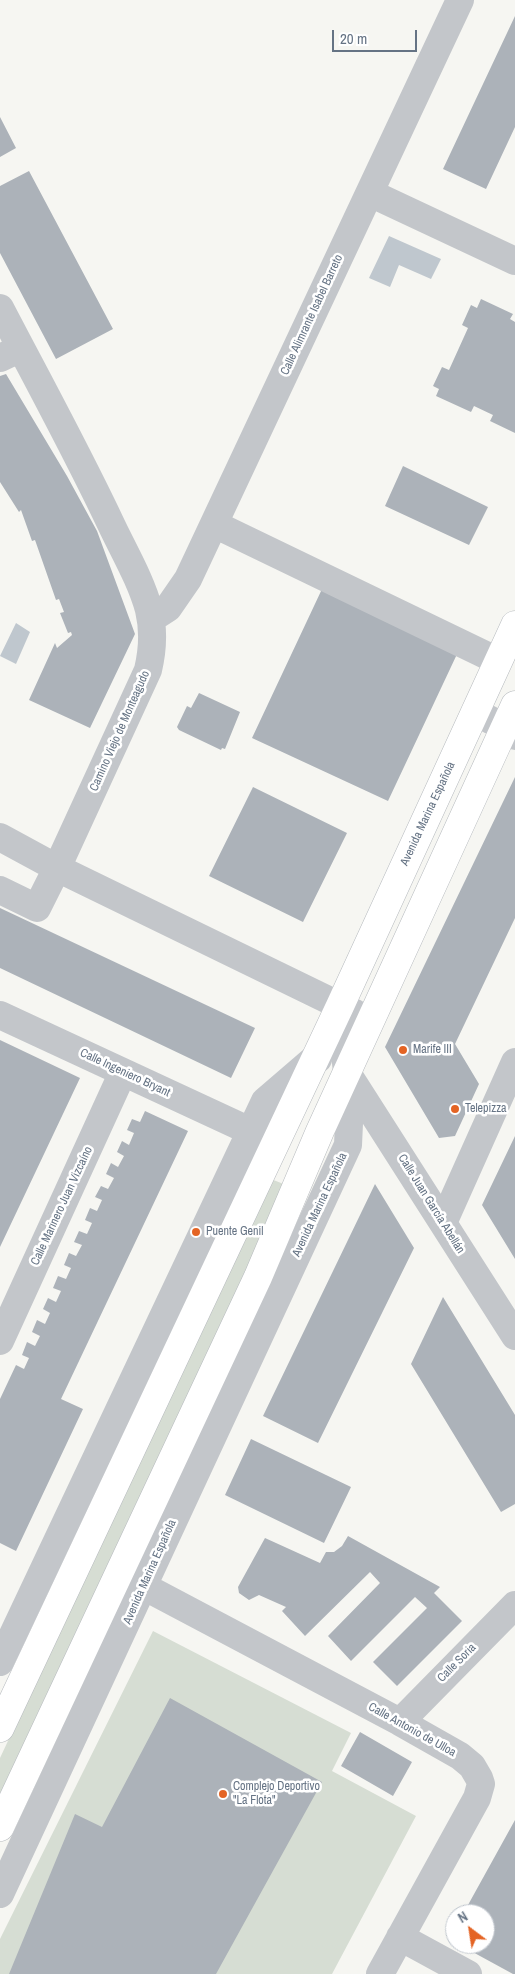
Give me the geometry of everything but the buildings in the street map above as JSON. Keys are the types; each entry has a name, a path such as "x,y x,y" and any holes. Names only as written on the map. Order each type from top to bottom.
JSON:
{"main road":[{"name":"Avenida Marina Española","path":"0,1728 340,1006 515,625"},
{"path":"0,1827 258,1278 370,1021 511,722"}],"street":[{"name":"Calle Alimrante Isabel Barreto","path":"150,618 164,611 178,598 460,0"},
{"path":"370,192 515,261"},
{"name":"Camino Viejo de Monteagudo","path":"0,308 10,353 91,483 143,594 150,618 153,650 148,670 58,868 37,908 0,890"},
{"path":"214,524 498,661"},
{"path":"475,712 511,722"},
{"path":"0,837 58,868 370,1021"},
{"path":"315,1058 347,1072 340,1006"},
{"name":"Calle Ingeniero Bryant","path":"0,1015 250,1131"},
{"name":"Avenida Marina Española","path":"3,1646 265,1102 315,1058"},
{"path":"443,1222 515,1062"},
{"name":"Calle Marinero Juan Vizcaíno","path":"0,1341 123,1072"},
{"name":"Avenida Marina Española","path":"0,1894 348,1145 350,1101 347,1072"},
{"name":"Calle Juan García Abellán","path":"347,1072 515,1336"},
{"path":"258,1278 313,1222"},
{"name":"Calle Antonio de Ulloa","path":"142,1586 400,1722 460,1756 477,1772 481,1784 477,1798 380,1974"},
{"name":"Calle Soria","path":"400,1722 515,1605"},
{"path":"400,1937 468,1974"}],"shaded area":[{"path":"389,236 441,259 431,279 399,265 390,287 369,278"},
{"path":"16,623 30,632 16,664 0,656"},
{"path":"271,1179 286,1185 0,1794 0,1758"},
{"name":"Complejo Deportivo \"La Flota\"","path":"153,1631 351,1733 332,1771 416,1816 332,1974 0,1974 0,1939"}],"place":[{"name":"Marife III","path":"403,1050"},
{"name":"Telepizza","path":"455,1109"},
{"name":"Puente Genil","path":"196,1232"},
{"name":"Complejo Deportivo \"La Flota\"","path":"223,1794"}]}
